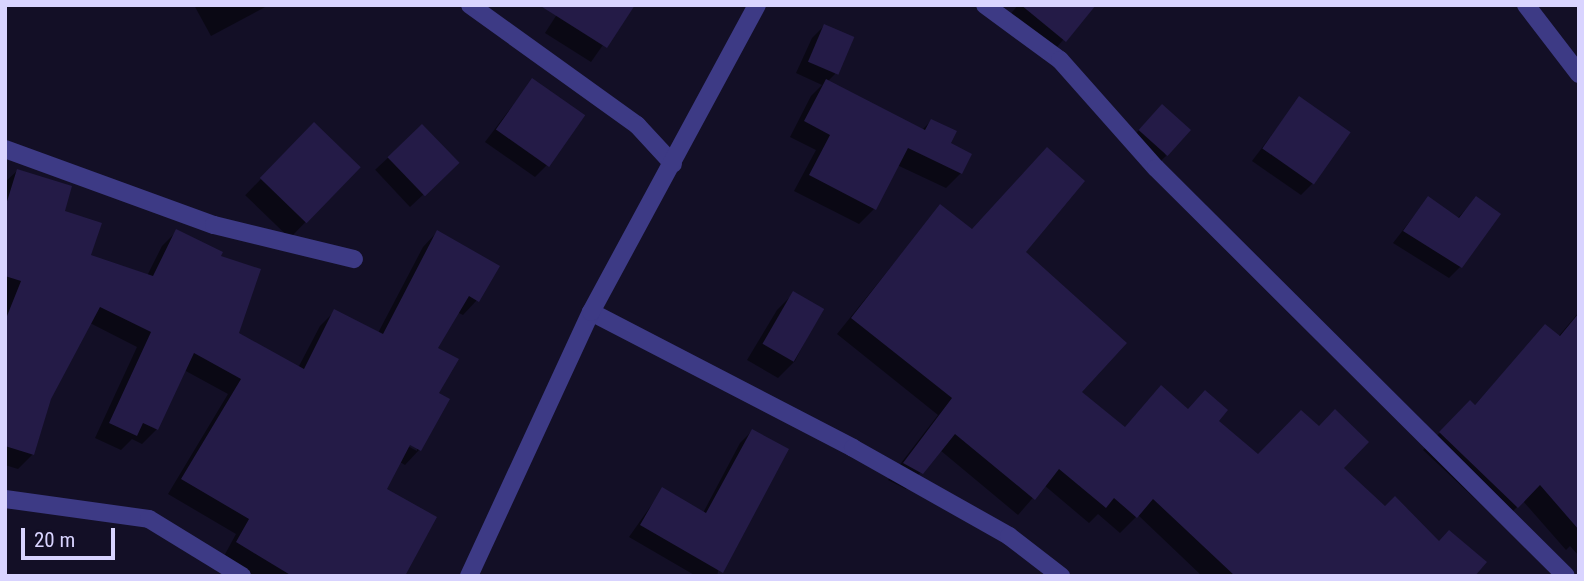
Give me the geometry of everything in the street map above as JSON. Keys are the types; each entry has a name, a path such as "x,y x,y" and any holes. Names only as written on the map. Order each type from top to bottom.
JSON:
{"street":[{"path":"470,5 637,125 673,164"},
{"path":"469,576 591,312 757,5"},
{"path":"985,5 1060,60 1156,167 1566,576"},
{"path":"1526,5 1579,74"},
{"path":"5,149 214,225 354,259"},
{"path":"591,312 901,475 1009,536 1061,576"},
{"path":"5,499 149,519 242,576"}],"building":[{"path":"539,5 635,5 607,48"},
{"path":"1021,5 1096,5 1066,42"},
{"path":"824,24 854,37 838,75 808,62"},
{"path":"532,78 585,115 549,167 496,130"},
{"path":"826,79 925,130 931,119 957,131 951,143 972,154 962,174 908,148 876,210 809,175 830,135 804,121"},
{"path":"1299,96 1351,132 1314,185 1262,148"},
{"path":"1162,104 1191,130 1168,156 1139,130"},
{"path":"314,122 361,167 307,223 260,178"},
{"path":"422,124 460,163 425,196 387,157"},
{"path":"1047,147 1085,181 1026,252 1127,343 1082,392 1125,427 1161,385 1188,409 1205,390 1228,410 1219,421 1258,454 1301,410 1319,426 1335,409 1369,442 1344,468 1385,506 1395,496 1439,541 1449,530 1487,562 1475,576 1235,576 1153,499 1137,518 1114,498 1106,508 1059,469 1035,500 955,434 923,474 903,463 952,398 851,318 940,204 972,229"},
{"path":"17,169 72,186 65,211 102,223 91,255 153,276 176,229 223,252 221,256 261,269 239,333 304,369 334,309 383,334 437,230 500,266 479,302 469,296 438,348 459,359 439,393 450,399 421,451 410,445 387,489 437,517 405,576 292,576 236,542 249,519 181,479 241,379 194,353 158,430 143,423 137,436 109,423 151,332 100,307 51,399 34,455 5,446 5,321 21,281 5,276 5,208"},
{"path":"1428,196 1459,218 1476,196 1501,214 1462,268 1403,231"},
{"path":"793,291 824,309 794,362 762,344"},
{"path":"1579,313 1579,530 1540,485 1518,508 1439,432 1470,400 1475,405 1545,324 1560,336"},
{"path":"752,429 789,449 723,573 640,525 662,487 706,513"}]}
